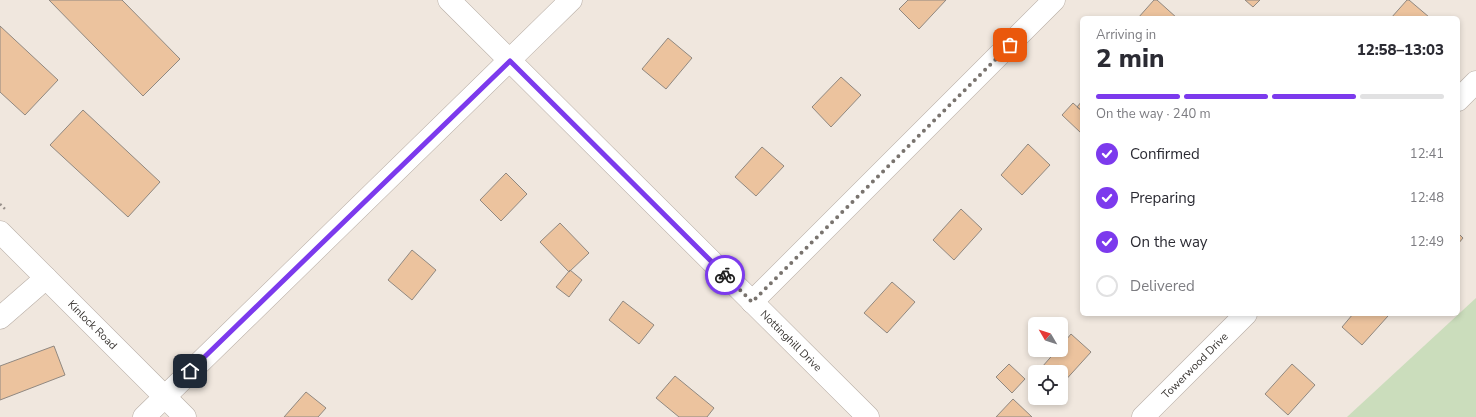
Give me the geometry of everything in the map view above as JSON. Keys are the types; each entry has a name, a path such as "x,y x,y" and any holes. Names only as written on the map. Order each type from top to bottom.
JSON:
{"street":[{"name":"Nottinghill Drive","path":"448,0 868,417"},
{"path":"144,417 571,0"},
{"path":"752,302 1054,0"},
{"path":"1460,98 1476,82"},
{"name":"Kinlock Road","path":"0,232 185,417"},
{"path":"0,318 46,278"},
{"name":"Towerwood Drive","path":"1143,417 1244,316"}],"green space":[{"path":"1476,298 1476,417 1347,417 1456,316 1460,316 1460,313"}],"building":[{"path":"49,0 122,0 180,59 143,96"},
{"path":"908,0 946,0 919,29 899,9"},
{"path":"1154,0 1157,0 1175,16 1140,16"},
{"path":"1245,0 1260,0 1253,7"},
{"path":"1407,0 1409,0 1428,16 1393,16"},
{"path":"0,26 58,80 25,115 0,92"},
{"path":"668,38 692,58 666,89 642,69"},
{"path":"841,77 861,95 831,127 812,107"},
{"path":"1073,103 1080,109 1080,132 1062,115"},
{"path":"83,110 160,182 128,217 50,145"},
{"path":"1028,144 1050,165 1022,195 1001,175"},
{"path":"762,147 784,166 756,196 735,177"},
{"path":"506,173 527,194 501,221 480,200"},
{"path":"961,209 982,229 954,260 933,240"},
{"path":"560,223 589,253 569,272 540,242"},
{"path":"412,250 436,270 412,300 388,280"},
{"path":"570,270 582,280 569,297 556,287"},
{"path":"892,282 915,302 887,333 864,313"},
{"path":"623,301 654,325 639,344 609,320"},
{"path":"1351,316 1388,316 1362,345 1342,327"},
{"path":"1071,334 1091,352 1068,377 1068,365 1044,365 1051,357 1068,357 1068,338"},
{"path":"54,346 65,375 0,400 0,366"},
{"path":"1009,364 1025,379 1012,393 996,377"},
{"path":"1292,364 1315,385 1288,415 1265,394"},
{"path":"675,376 714,408 707,417 679,417 656,398"},
{"path":"306,392 326,408 318,417 284,417"},
{"path":"1013,399 1032,417 996,417"}],"way so far":[{"path":"725,275 752,302 1010,45"}],"route":[{"path":"190,371 510,61 725,275"}]}
